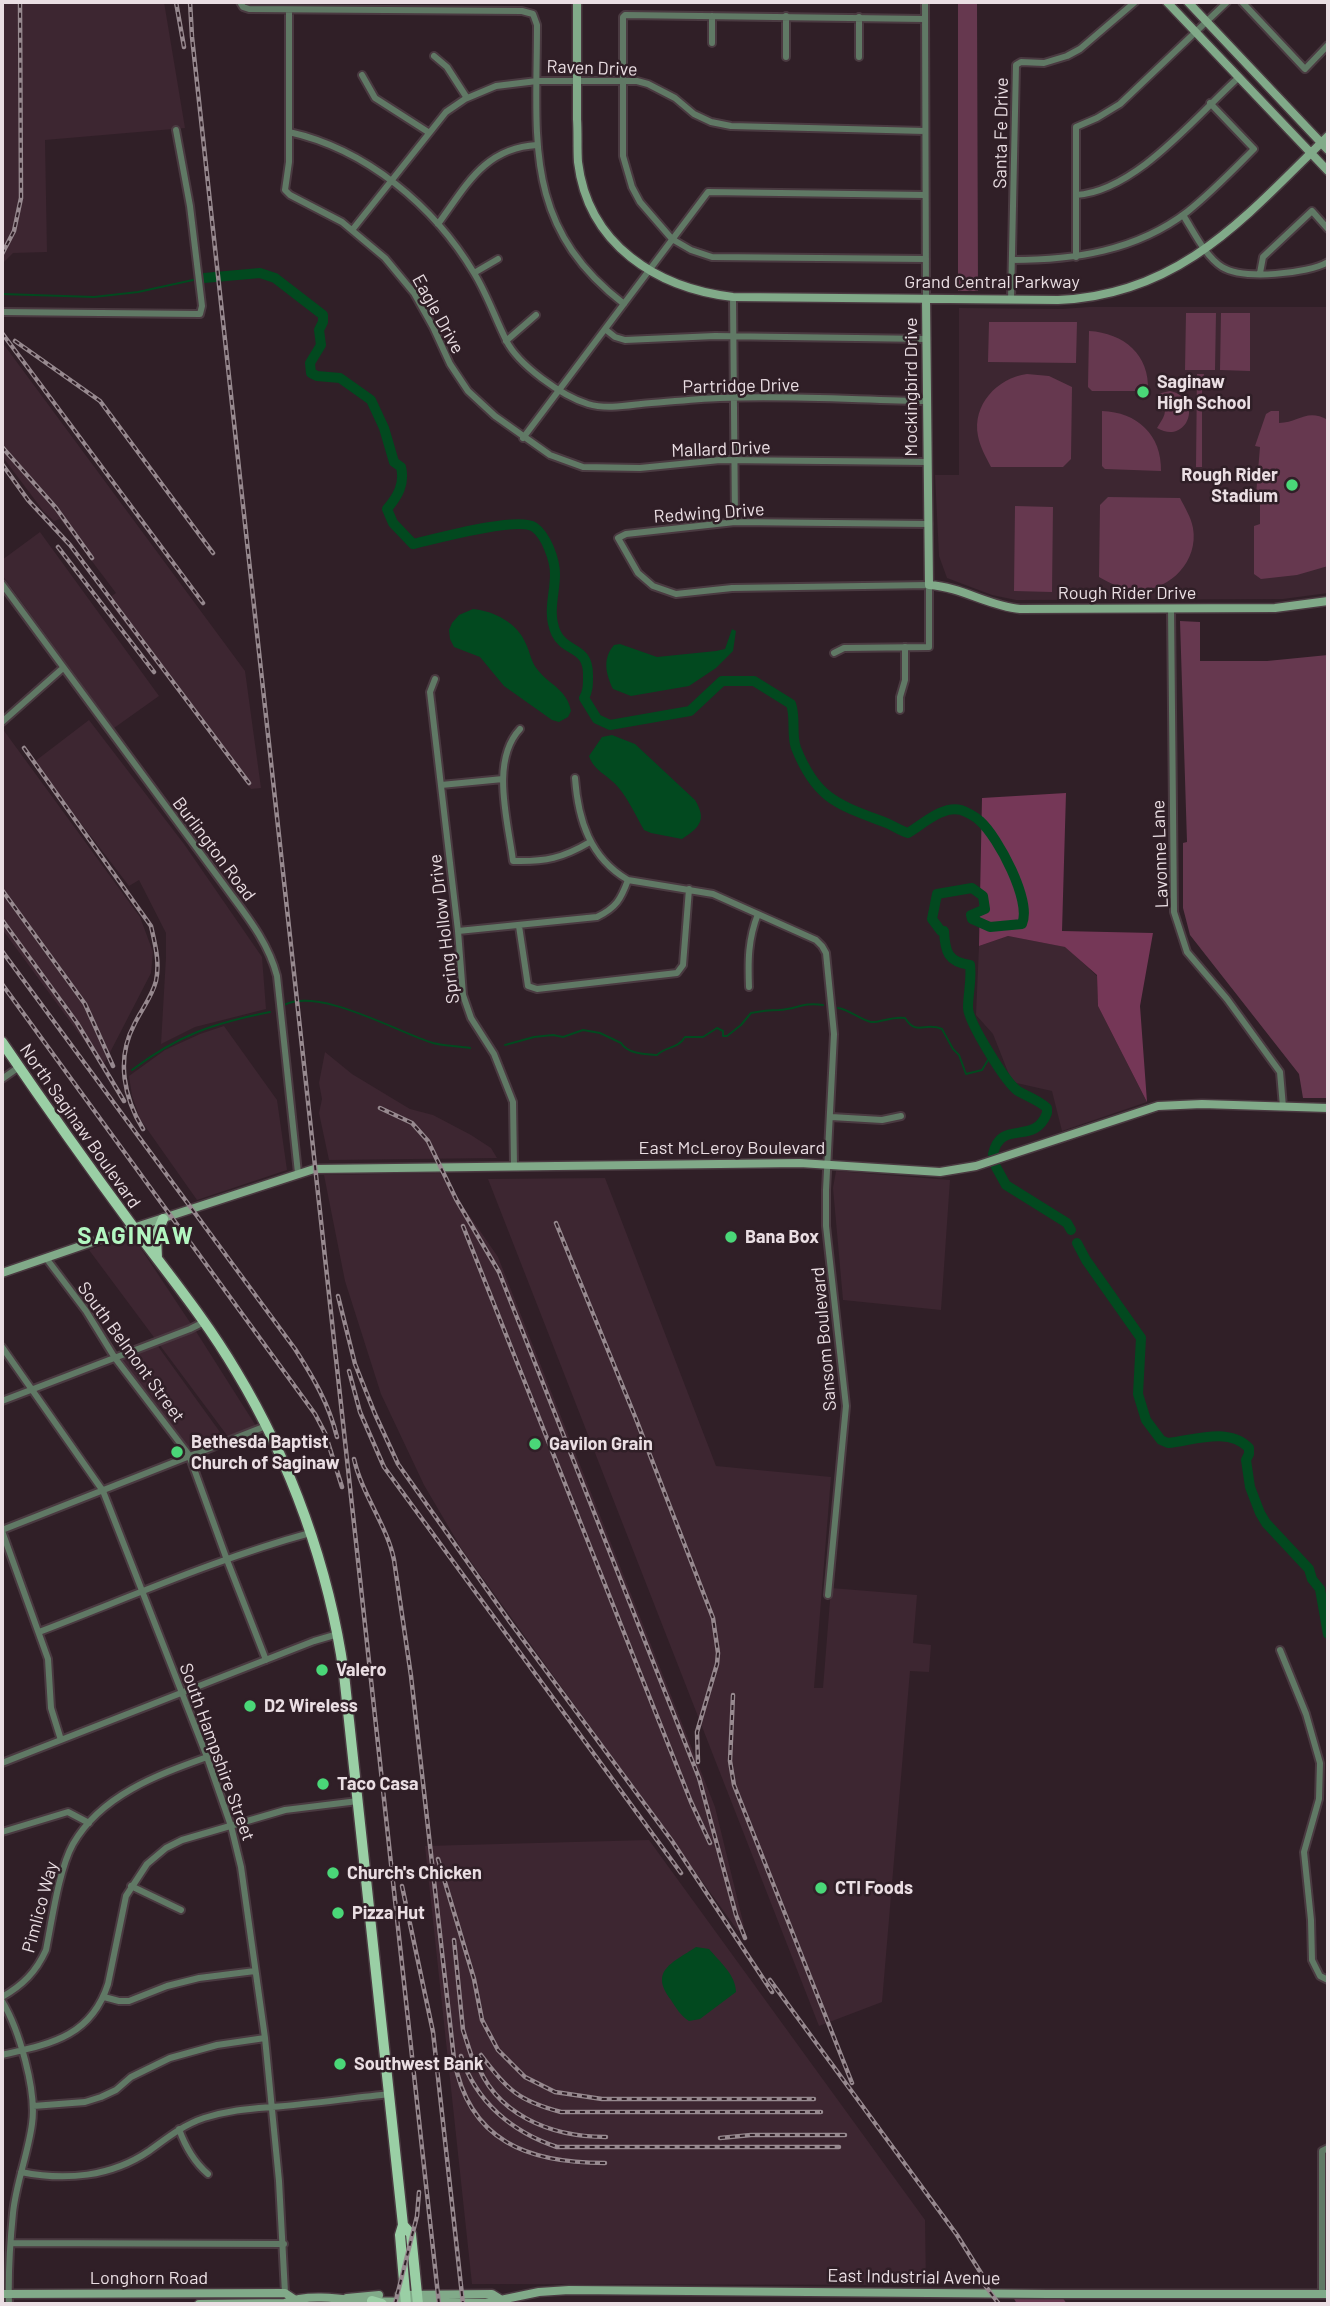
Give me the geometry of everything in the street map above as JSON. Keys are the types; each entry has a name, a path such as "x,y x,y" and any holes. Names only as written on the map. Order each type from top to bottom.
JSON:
{"main road":[{"name":"North Saginaw Boulevard","path":"2,1042 235,1369 266,1426 310,1533 338,1634 403,2225"},
{"path":"157,1259 156,1236 163,1219"},
{"path":"403,2225 400,2235 406,2300"},
{"path":"403,2225 411,2234 418,2300"}],"street":[{"path":"240,2 246,8 522,11 533,14 537,25 537,145 546,199 562,236 593,278 624,304"},
{"name":"Grand Central Parkway","path":"577,2 578,162 587,197 612,239 623,252 648,271 680,286 733,297 1068,300 1108,294 1159,277 1207,250 1311,153 1326,143"},
{"name":"Mockingbird Drive","path":"905,647 929,647 925,2"},
{"name":"Santa Fe Drive","path":"1012,300 1016,65 1021,62 1044,63 1067,57 1135,2"},
{"path":"1167,2 1328,171"},
{"path":"1188,2 1326,143"},
{"path":"1076,257 1076,127 1120,104 1227,2"},
{"path":"1242,2 1305,69 1328,46"},
{"path":"289,9 289,132"},
{"path":"925,19 635,14 623,17 621,80 622,156 626,172 640,202 672,239 691,250 712,257 926,259"},
{"path":"712,16 712,43"},
{"path":"786,16 786,57"},
{"path":"859,17 859,57"},
{"path":"434,56 447,67 467,98"},
{"path":"362,75 374,98 429,132"},
{"path":"1076,195 1107,187 1134,173 1238,78"},
{"name":"Raven Drive","path":"353,229 446,112 467,98 496,86 537,81 621,80 648,84 675,98 694,114 711,122 731,126 925,131"},
{"path":"1012,260 1076,257 1105,251 1138,240 1183,215 1254,149 1210,103"},
{"path":"2,312 193,315 201,312 190,206 176,130"},
{"name":"Partridge Drive","path":"289,132 310,137 338,149 390,180 438,224 474,273 506,341 520,359 559,390 588,404 607,407 736,398 927,401"},
{"name":"Eagle Drive","path":"289,132 285,190 353,229 385,258 404,280 426,314 450,364 468,391 523,438"},
{"path":"438,224 488,161 508,150 537,145"},
{"path":"523,438 708,192 925,195"},
{"path":"1259,273 1263,257 1312,211 1328,229"},
{"path":"1183,215 1207,250 1228,270 1259,273 1302,272 1328,262"},
{"path":"474,273 498,259"},
{"path":"733,297 736,398 735,522"},
{"path":"506,341 536,315"},
{"path":"605,329 615,337 625,340 733,336 927,339"},
{"name":"Mallard Drive","path":"523,438 550,455 583,467 640,468 735,460 928,462"},
{"name":"Redwing Drive","path":"929,524 735,522 626,534 618,538 638,573 653,586 676,594 732,588 929,585"},
{"name":"Burlington Road","path":"2,584 232,895 271,956 277,976 298,1173"},
{"name":"Rough Rider Drive","path":"929,585 957,589 1012,608 1275,608 1328,601"},
{"name":"Lavonne Lane","path":"1171,608 1174,912 1187,952 1227,999 1280,1072 1283,1107"},
{"path":"834,653 844,648 905,647 905,680 900,697 900,710"},
{"path":"2,722 63,668"},
{"name":"Spring Hollow Drive","path":"435,679 430,692 463,995 471,1018 495,1054 513,1102 514,1166"},
{"path":"520,729 506,751 503,779 513,861 531,862 567,856 590,842"},
{"path":"458,931 597,917 611,911 620,901 628,880 605,864 590,842 581,814 575,778"},
{"path":"441,785 503,779"},
{"name":"Sansom Boulevard","path":"628,880 713,894 816,940 826,953 834,1034 826,1226 846,1406 828,1595"},
{"path":"519,926 528,986 537,989 677,973 684,965 689,890"},
{"path":"749,987 748,956 751,931 758,914"},
{"path":"2,1079 19,1067"},
{"name":"East McLeroy Boulevard","path":"2,1273 298,1173 326,1169 828,1164 955,1171 982,1165 1158,1106 1202,1104 1328,1108"},
{"path":"831,1117 882,1120 901,1116"},
{"name":"South Belmont Street","path":"46,1258 86,1311 114,1357 189,1455 266,1660"},
{"path":"2,1401 204,1322"},
{"name":"South Hampshire Street","path":"2,1347 103,1491 207,1757 231,1826 241,1867 265,2038 284,2244 285,2293"},
{"path":"61,1740 51,1708 48,1659 2,1530 266,1426"},
{"path":"39,1632 227,1560 310,1533"},
{"path":"2,1763 338,1634"},
{"path":"1280,1650 1306,1714 1320,1763 1319,1799 1304,1852 1312,1960 1320,1976 1328,1980"},
{"name":"Pimlico Way","path":"2,1999 23,1983 42,1959 68,1856 89,1822 134,1787 207,1757"},
{"path":"2,2055 58,2042 88,2020 104,1997 124,1903 131,1886 147,1864 166,1848 183,1840 285,1810 358,1801"},
{"path":"2,1832 68,1812 89,1822"},
{"path":"131,1886 181,1910"},
{"path":"104,1997 129,2001 167,1986 199,1978 255,1971"},
{"path":"2,1999 9,2012 31,2083 33,2106 33,2124 13,2211 5,2294 9,2304"},
{"path":"33,2106 93,2100 116,2090 131,2077 170,2057 217,2045 265,2038"},
{"path":"21,2172 58,2177 107,2170 135,2159 179,2129 203,2118 249,2107 272,2107 390,2094"},
{"path":"179,2129 184,2143 198,2165 208,2174"},
{"path":"1325,2149 1325,2294"},
{"path":"12,2243 284,2244"},
{"name":"East Industrial Avenue","path":"406,2300 486,2303 569,2290 1325,2294"},
{"path":"285,2293 294,2299"},
{"name":"Longhorn Road","path":"5,2294 285,2293"},
{"path":"225,2294 225,2304"},
{"name":"Longhorn Road","path":"343,2299 357,2295 406,2300"},
{"name":"Longhorn Road","path":"200,2304 285,2304 294,2299 343,2299 377,2303 406,2300"}],"shaded area":[{"path":"2,2 164,2 185,128 45,140 47,252 13,253 2,264"},
{"path":"958,2 977,2 978,291 958,291"},
{"name":"Saginaw High School","path":"1328,307 1328,593 1283,599 1016,600 992,595 947,578 939,556 935,475 959,475 959,308"},
{"path":"1186,313 1216,313 1215,370 1185,370"},
{"path":"1221,313 1250,313 1250,371 1220,370"},
{"path":"989,322 1077,322 1076,363 988,362"},
{"path":"1089,331 1113,336 1132,348 1145,367 1148,391 1092,391 1088,387"},
{"path":"2,342 245,671 261,788 251,789 107,599 116,593 60,519 54,521 44,512 2,456"},
{"path":"1027,374 1049,376 1072,387 1071,459 1063,467 991,467 978,436 979,414 989,395 997,387"},
{"path":"1197,374 1204,374 1202,467 1196,467"},
{"path":"1170,391 1181,396 1189,411 1184,426 1177,431 1168,432 1157,428 1165,411 1157,394"},
{"path":"1102,411 1126,416 1145,428 1157,447 1161,471 1105,469 1102,466"},
{"name":"Rough Rider Stadium","path":"1279,411 1279,423 1314,415 1328,420 1328,566 1297,575 1261,579 1254,574 1254,526 1260,524 1260,496 1256,495 1260,447 1255,446 1266,414"},
{"path":"1108,497 1180,498 1192,524 1194,541 1186,563 1169,581 1147,590 1134,590 1099,577 1100,505"},
{"path":"1015,506 1053,507 1052,592 1014,591"},
{"path":"40,532 159,696 114,728 2,575 2,560"},
{"path":"473,609 497,615 517,630 535,666 566,697 571,711 568,717 559,722 552,720 504,686 480,657 454,647 449,630 452,623 459,615"},
{"path":"1180,621 1200,622 1200,661 1267,661 1328,655 1328,1098 1303,1098 1299,1074 1190,935 1183,908 1183,843 1187,842"},
{"path":"732,629 736,631 733,651 716,668 689,686 631,696 613,689 606,667 614,645 620,644 657,657 716,651 725,649"},
{"path":"89,720 184,844 262,957 266,1009 195,1027 161,1044 166,933 139,880 129,886 34,762"},
{"path":"2,728 140,917 153,952 151,973 103,1066 2,929"},
{"path":"612,735 635,744 695,800 701,818 693,831 682,839 644,830 622,792 594,765 589,756 602,737"},
{"path":"1066,793 1062,931 1153,933 1140,1006 1147,1102 1098,1006 1097,975 1065,947 1008,936 979,946 982,798"},
{"path":"1008,936 1066,947 1097,976 1098,1006 1147,1102 1062,1131 1052,1091 1012,1082 993,1034 976,1015 979,946"},
{"path":"224,1026 277,1100 287,1170 197,1200 140,1119 129,1076 165,1050"},
{"path":"325,1052 352,1074 410,1109 433,1115 471,1135 491,1148 497,1158 329,1160 319,1113 322,1099 319,1083"},
{"path":"836,1171 950,1180 941,1310 843,1300 833,1188"},
{"path":"440,1173 498,1257 715,1807 744,1926 738,1931 461,1548 424,1485 381,1394 345,1281 324,1175"},
{"path":"605,1178 716,1466 831,1477 814,1688 823,1688 831,1588 917,1595 913,1643 931,1645 929,1672 910,1671 882,2002 819,2026 488,1179"},
{"path":"132,1235 256,1426 229,1438 89,1250"},
{"path":"157,1345 225,1439 190,1451 120,1360"},
{"path":"649,1840 925,2220 926,2285 472,2284 425,1846"},
{"path":"696,1947 709,1949 722,1963 733,1980 736,1992 700,2019 689,2021 679,2012 662,1982 666,1969"},
{"path":"1013,2297 1062,2297 1067,2304 1017,2304"}],"waterway":[{"path":"204,278 260,273 275,278 323,315 319,330 321,345 310,363 311,373 340,378 371,400 384,428 394,462 401,467 402,473 400,489 387,509 393,523 413,544 511,524 525,524 538,531 549,548 555,568 553,625 560,640 585,660 588,683 584,698 597,719 610,725 690,711 722,681 754,681 791,704 796,748 804,765 820,789 840,804 908,833 947,810 961,810 978,819 996,841 1012,870 1022,900 1022,924 990,927 972,919 971,915 985,909 983,896 972,888 937,894 932,919 941,931 944,931 949,955 963,964 970,965 968,1008 989,1052 1012,1086 1047,1108 1041,1123 1034,1129 1003,1137 997,1143 993,1154"},
{"path":"2,294 94,297 138,292 193,280"},
{"path":"284,1005 299,1001 337,1006 433,1043 470,1048"},
{"path":"505,1045 534,1037 563,1037 583,1030 600,1033 632,1051 657,1055 679,1044 685,1037 703,1037 717,1028 723,1031 723,1036 727,1036 751,1013 810,1004 823,1005"},
{"path":"838,1008 871,1022 905,1018 913,1027 942,1029 959,1055 966,1074 982,1070 991,1055"},
{"path":"132,1070 165,1048 197,1032 270,1012"},
{"path":"996,1167 1006,1185 1067,1223 1071,1230"},
{"path":"1077,1243 1141,1338 1138,1394 1146,1420 1161,1440 1168,1443 1220,1436 1240,1441 1249,1448 1246,1460 1250,1487 1260,1513 1309,1569 1312,1579 1320,1589 1328,1634"}],"railway":[{"path":"2,254 14,231 21,198 20,2"},
{"path":"176,2 184,47"},
{"path":"190,2 439,2304"},
{"path":"2,333 203,603"},
{"path":"15,341 100,401 213,553"},
{"path":"2,447 56,508 92,558"},
{"path":"2,464 28,500 70,545 249,783"},
{"path":"58,547 154,672"},
{"path":"24,748 151,926 157,960 156,981 128,1038 124,1065 127,1091 143,1129"},
{"path":"2,890 85,1004 113,1066"},
{"path":"2,920 77,1023 124,1101"},
{"path":"2,951 295,1349 320,1391 337,1437"},
{"path":"2,984 315,1414 325,1433 342,1487"},
{"path":"380,1108 412,1123 428,1141 456,1199 499,1272 699,1778 736,1915 745,1938"},
{"path":"556,1223 713,1618 717,1664 697,1732 698,1762"},
{"path":"463,1226 691,1802 710,1843"},
{"path":"338,1296 355,1364 398,1464 510,1622 672,1841 772,1992"},
{"path":"349,1371 360,1412 384,1467 681,1873"},
{"path":"354,1459 394,1560 411,1676 454,2059 462,2087 473,2110 488,2128 507,2142 528,2152 551,2158 605,2163"},
{"path":"733,1695 730,1761 734,1785 852,2083"},
{"path":"438,1859 474,1979 482,2020 498,2050 525,2077 555,2092 602,2099 814,2099"},
{"path":"402,1886 433,2032 463,2304"},
{"path":"454,1940 463,2030 475,2067"},
{"path":"770,1980 957,2235 986,2281"},
{"path":"481,2055 515,2092 534,2103 561,2112 821,2112"},
{"path":"461,2056 476,2088 498,2113 525,2133 557,2147 839,2147"},
{"path":"475,2058 484,2078 496,2094 510,2108 527,2119 565,2133 606,2137"},
{"path":"720,2138 751,2135 845,2135"},
{"path":"395,2304 417,2216 419,2192"},
{"path":"978,2276 999,2304"}],"place":[{"name":"Saginaw High School","path":"1143,392"},
{"name":"Rough Rider Stadium","path":"1292,485"},
{"name":"Bana Box","path":"731,1237"},
{"name":"Gavilon Grain","path":"535,1444"},
{"name":"Bethesda Baptist Church of Saginaw","path":"177,1452"},
{"name":"Valero","path":"322,1670"},
{"name":"D2 Wireless","path":"250,1706"},
{"name":"Taco Casa","path":"323,1784"},
{"name":"Church's Chicken","path":"333,1873"},
{"name":"CTI Foods","path":"821,1888"},
{"name":"Pizza Hut","path":"338,1913"},
{"name":"Southwest Bank","path":"340,2064"}],"district":[{"name":"SAGINAW","path":"136,1236"}]}
